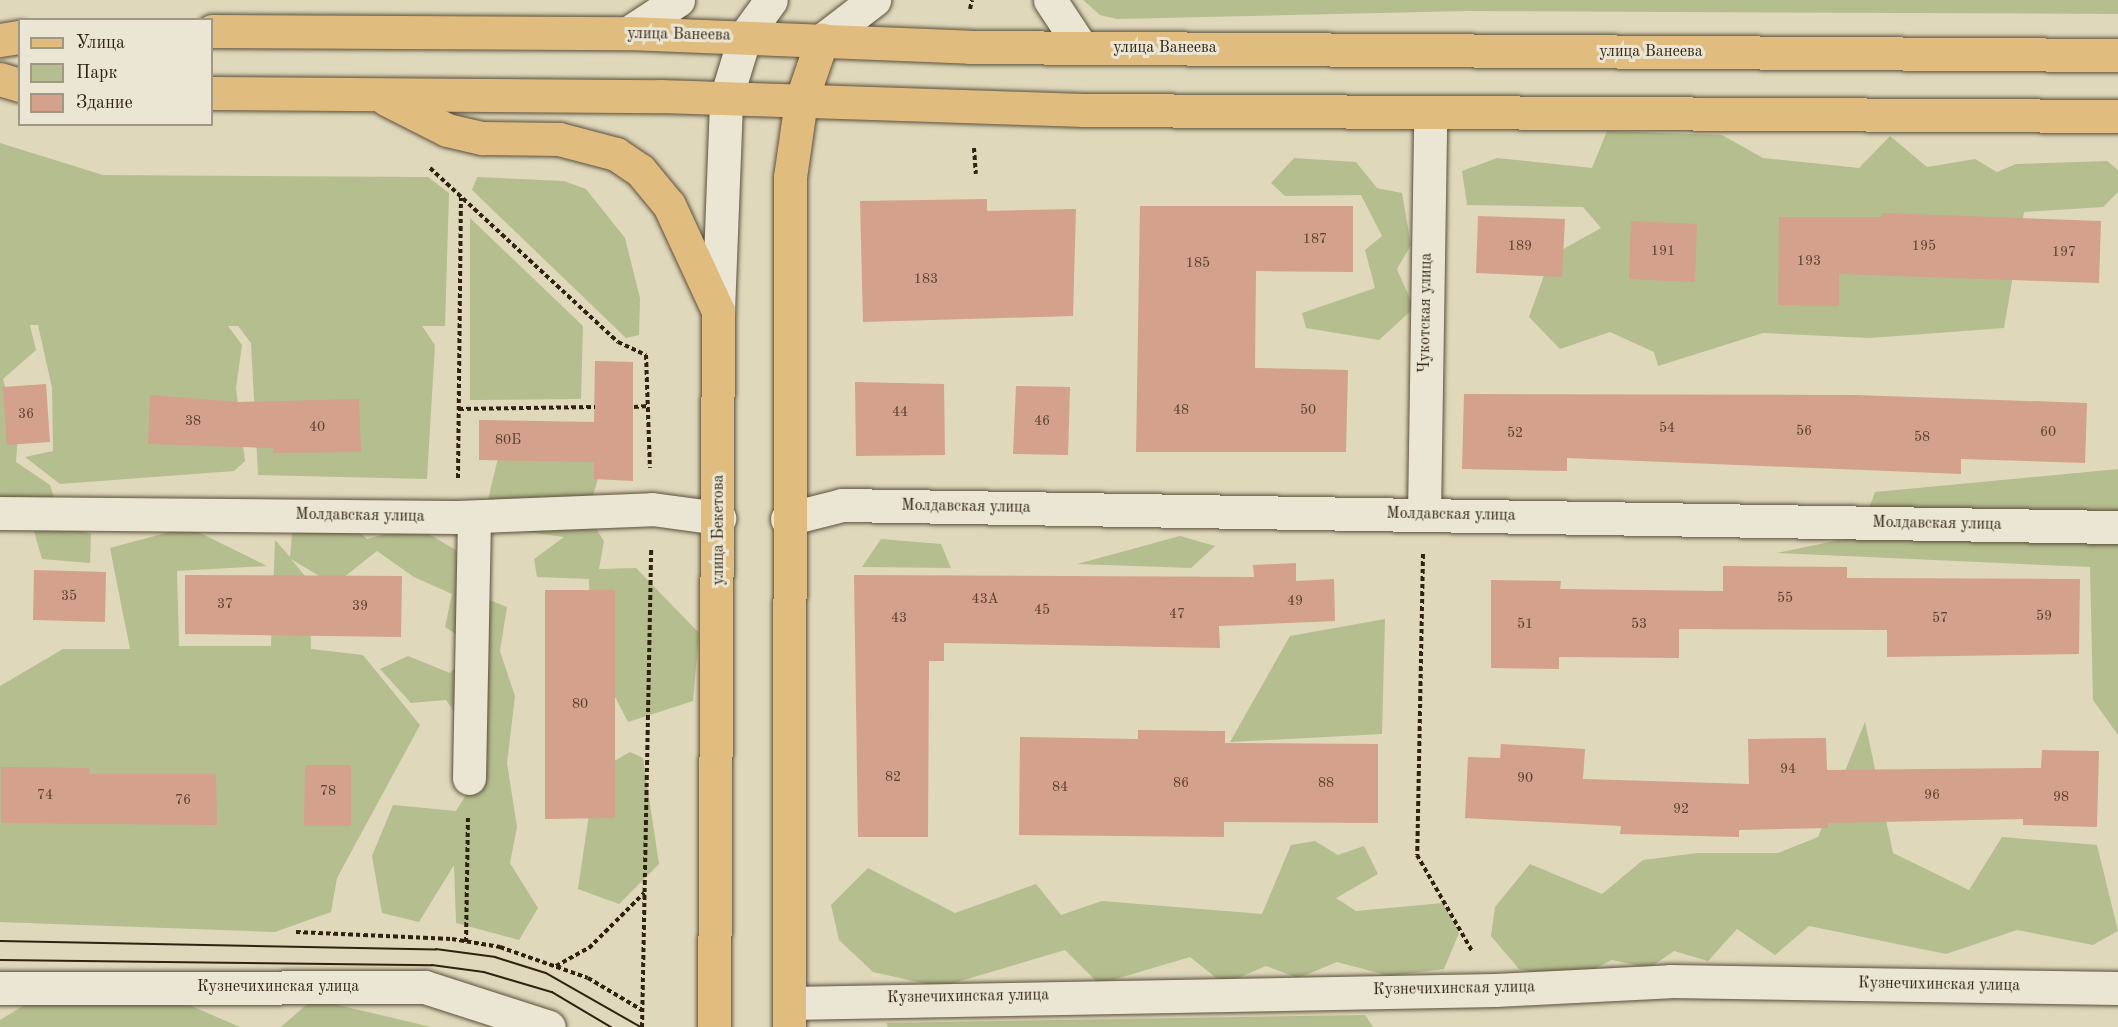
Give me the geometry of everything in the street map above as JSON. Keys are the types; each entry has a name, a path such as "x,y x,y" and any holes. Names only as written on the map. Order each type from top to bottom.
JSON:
{"main road":[{"name":"улица Ванеева","path":"213,31 628,33 1081,47 2118,55"},
{"path":"0,40 18,38"},
{"path":"789,1015 787,519 790,188 801,101 822,40"},
{"path":"0,79 18,84"},
{"path":"213,93 726,98 1073,110 2118,116"},
{"path":"374,94 447,130 483,138 559,139 616,154 640,170 669,205 718,312"},
{"name":"улица Бекетова","path":"714,1027 719,518 718,312"}],"street":[{"path":"628,33 678,0"},
{"name":"улица Бекетова","path":"718,312 726,98 745,36 771,0"},
{"path":"822,40 874,0"},
{"path":"1050,0 1081,47"},
{"name":"Чукотская улица","path":"1424,514 1430,112"},
{"name":"Молдавская улица","path":"787,519 842,505 2118,527"},
{"name":"Молдавская улица","path":"0,513 466,517 652,509 719,518"},
{"path":"466,517 469,778"},
{"name":"Кузнечихинская улица","path":"789,1015 1495,990 1670,981 2118,988"},
{"name":"Кузнечихинская улица","path":"0,988 425,987 482,1015 549,1027"}],"path":[{"path":"974,148 975,174"},
{"path":"429,168 618,342 646,356 652,509 642,1027"},
{"path":"461,197 459,409 466,517"},
{"path":"634,407 648,406"},
{"path":"459,409 595,407"},
{"path":"1424,514 1417,855 1495,990"},
{"path":"466,942 469,778"},
{"path":"556,966 589,948 645,892"},
{"path":"296,932 466,942 556,966 642,1010"}],"green space":[{"path":"1083,0 2118,0 2118,14 1466,11 1117,19 1100,15"},
{"path":"1607,131 1722,135 1763,158 1859,168 1890,136 1927,167 1975,159 1997,172 2016,164 2107,161 2118,170 2118,192 2103,207 2024,212 2004,328 1870,338 1763,333 1658,366 1654,352 1610,332 1560,349 1529,317 1551,256 1601,228 1583,207 1467,205 1462,171 1497,158 1592,168"},
{"path":"0,143 103,175 428,177 449,193 445,326 422,326 435,345 427,479 258,475 251,343 238,326 228,326 242,345 236,388 245,461 234,471 60,484 25,457 53,451 52,388 38,325 30,325 36,350 3,379 18,435 16,462 50,485 63,525 91,534 90,563 42,559 33,528 0,514"},
{"path":"1294,158 1356,162 1377,188 1402,193 1411,245 1397,269 1414,308 1379,340 1306,328 1302,313 1375,288 1365,250 1382,236 1361,195 1285,196 1271,183"},
{"path":"477,177 564,181 586,189 625,238 640,298 639,335 626,338 472,190"},
{"path":"470,218 583,326 581,399 470,400"},
{"path":"501,445 606,452 587,515 604,541 599,569 636,568 699,633 693,701 628,722 590,648 589,579 537,577 534,559 564,537 505,529 488,500"},
{"path":"2118,469 2118,735 2093,700 2090,567 1777,553 1859,536 1875,492"},
{"path":"306,513 339,513 367,539 415,526 456,550 467,591 507,607 500,651 515,696 507,763 517,827 510,863 538,908 519,940 456,923 454,865 419,922 382,913 372,856 393,805 456,811 488,759 446,700 411,703 380,669 408,656 450,673 476,647 445,627 452,594 414,577 377,551 334,585 291,559 309,581 311,649 363,655 420,725 337,878 331,912 275,932 0,922 0,686 63,649 130,649 110,548 188,527 267,566 177,571 179,646 271,646 275,540 290,557 292,534"},
{"path":"1180,536 1215,546 1191,568 1077,564"},
{"path":"881,539 941,544 951,568 862,567"},
{"path":"1385,619 1382,734 1230,742 1290,636"},
{"path":"1865,722 1893,853 1969,890 2002,837 2097,845 2118,931 2093,945 2017,930 1946,954 1809,926 1775,955 1737,929 1708,961 1674,951 1649,968 1612,960 1573,979 1519,969 1491,936 1495,907 1530,864 1602,894 1643,860 1698,853 1778,853 1818,837"},
{"path":"630,752 643,758 659,864 619,904 578,889 592,794 602,768"},
{"path":"1315,841 1338,855 1364,846 1378,874 1336,898 1356,911 1443,903 1459,933 1444,969 1390,976 1337,962 1298,978 1266,966 1224,984 1190,957 1099,984 1065,950 940,987 873,972 839,940 831,905 868,868 955,913 1036,884 1061,915 1102,901 1262,914 1291,845"},
{"path":"74,975 175,999 240,1027 0,1027 0,1020"},
{"path":"313,999 431,1027 281,1027"},
{"path":"1365,1015 1373,1027 888,1027 886,1023"}],"building":[{"path":"987,199 987,211 1076,209 1073,316 863,322 860,201"},
{"path":"1140,206 1353,206 1353,272 1256,271 1255,368 1348,370 1346,452 1136,452"},
{"path":"1881,213 2101,221 2099,283 1839,274 1839,306 1778,305 1779,217 1881,217"},
{"path":"1478,216 1565,219 1562,277 1476,273"},
{"path":"1631,221 1697,224 1695,282 1629,279"},
{"path":"595,361 633,362 633,481 594,479 594,462 479,460 479,420 594,422"},
{"path":"855,382 944,384 945,455 856,456"},
{"path":"46,384 50,442 7,445 3,387"},
{"path":"1016,386 1070,387 1068,455 1013,454"},
{"path":"1464,394 1856,395 2087,403 2085,463 1961,459 1961,474 1567,458 1567,471 1462,469"},
{"path":"150,395 239,402 359,399 361,452 273,453 273,448 148,444"},
{"path":"1296,563 1296,581 1334,579 1335,621 1219,626 1220,648 944,643 944,661 929,661 928,837 858,837 854,575 1254,577 1253,565"},
{"path":"1723,566 1847,567 1847,578 2080,579 2079,654 1887,657 1887,630 1679,629 1679,658 1559,657 1559,669 1491,668 1491,580 1561,581 1560,589 1723,591"},
{"path":"34,570 106,572 105,622 33,620"},
{"path":"185,575 402,576 401,637 185,634"},
{"path":"545,590 615,590 615,818 545,819"},
{"path":"1138,730 1225,731 1225,743 1378,744 1378,823 1224,822 1224,837 1019,835 1020,737 1138,739"},
{"path":"1826,738 1827,770 2041,768 2042,750 2099,751 2097,827 2023,825 2023,819 1828,823 1828,828 1739,830 1739,837 1620,834 1621,826 1465,818 1468,757 1500,758 1501,744 1585,749 1583,779 1749,784 1748,739"},
{"path":"305,765 351,765 351,826 304,826"},
{"path":"1,767 90,768 90,774 216,774 217,825 1,823"}],"tram line":[{"path":"0,941 436,949 495,957 546,973 641,1027"},
{"path":"0,960 432,965 484,972 552,992 611,1027"}]}
